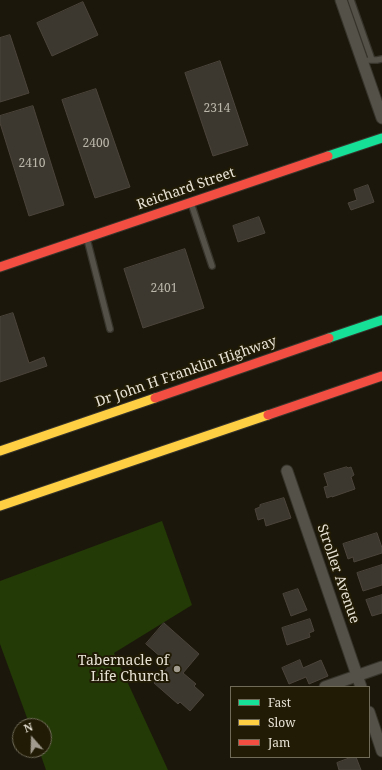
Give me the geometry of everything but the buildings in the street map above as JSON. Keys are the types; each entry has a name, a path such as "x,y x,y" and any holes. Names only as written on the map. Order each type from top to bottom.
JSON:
{"main road":[{"name":"Reichard Street","path":"0,267 382,138"},
{"name":"Dr John H Franklin Highway","path":"0,451 382,320"},
{"path":"0,506 382,376"}],"street":[{"path":"341,0 382,118"},
{"name":"Stroller Avenue","path":"287,472 361,686"},
{"path":"328,686 382,667"},
{"path":"370,715 382,751"}],"lane":[{"path":"351,0 372,60"},
{"path":"361,58 372,60 382,59"},
{"path":"191,203 212,266"},
{"path":"87,238 110,329"}],"green space":[{"path":"162,521 192,605 114,653 168,770 46,770 42,758 52,758 52,718 27,718 0,644 0,581"}],"traffic: fast":[{"path":"328,156 382,138"},
{"path":"329,338 382,320"}],"traffic: slow":[{"path":"0,451 155,398"},
{"path":"0,506 268,415"}],"traffic: jam":[{"path":"0,267 328,156"},
{"path":"155,398 329,338"},
{"path":"268,415 382,376"}],"place":[{"name":"Tabernacle of Life Church","path":"177,669"}]}
